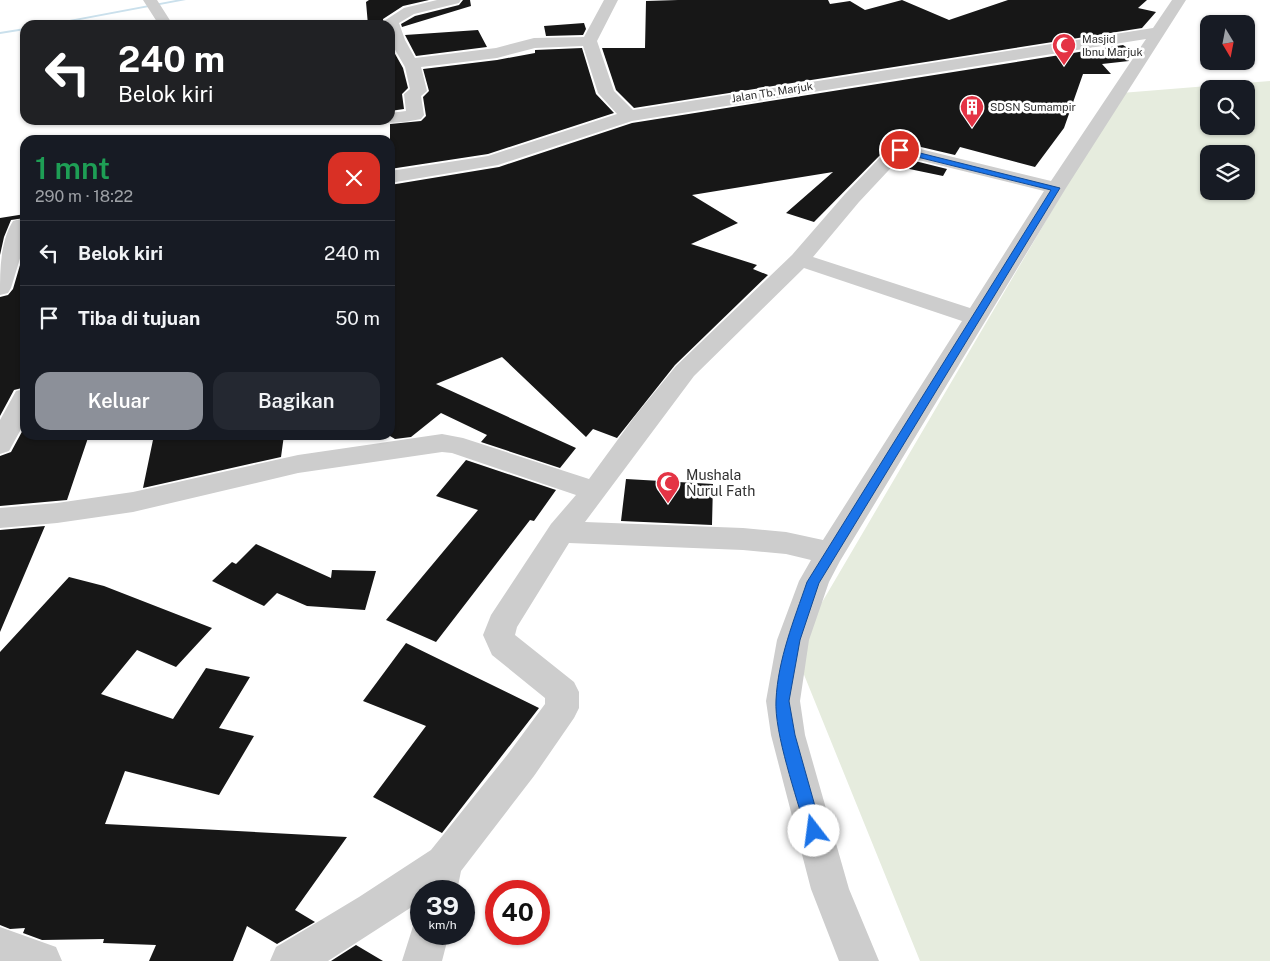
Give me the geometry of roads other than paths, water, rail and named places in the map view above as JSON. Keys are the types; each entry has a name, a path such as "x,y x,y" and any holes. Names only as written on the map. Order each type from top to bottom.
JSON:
{"street":[{"path":"393,20 394,17 409,11 454,0"},
{"path":"611,0 590,40 606,93 629,116"},
{"path":"858,961 830,889 788,735 782,701 793,640 814,582 830,553 1056,188 1160,32 1179,0"},
{"path":"152,3 163,20"},
{"name":"Jalan Tb. Marjuk","path":"395,176 491,161 629,116 1160,32"},
{"path":"411,62 488,55 534,43 590,40"},
{"path":"395,46 411,62 419,91 412,94 416,114 395,117"},
{"path":"290,961 373,911 441,877 562,708 562,692 503,646 498,635 502,624 561,532 595,491 644,422 685,371 800,260 852,198 896,151 904,150 1056,188"},
{"path":"15,226 0,288 20,285"},
{"path":"800,260 976,318"},
{"path":"0,445 20,406"},
{"path":"0,518 57,513 133,502 298,464 442,443 454,444 595,491"},
{"path":"561,532 701,539 743,539 786,543 830,553"},
{"path":"422,961 426,945"},
{"path":"0,947 42,961"}],"waterway":[{"path":"73,20 184,0"},
{"path":"0,33 20,30"}],"place":[{"name":"Masjid Ibnu Marjuk","path":"1064,66"},
{"name":"SDSN Sumampir","path":"972,128"},
{"name":"Mushala Nurul Fath","path":"668,504"}]}
